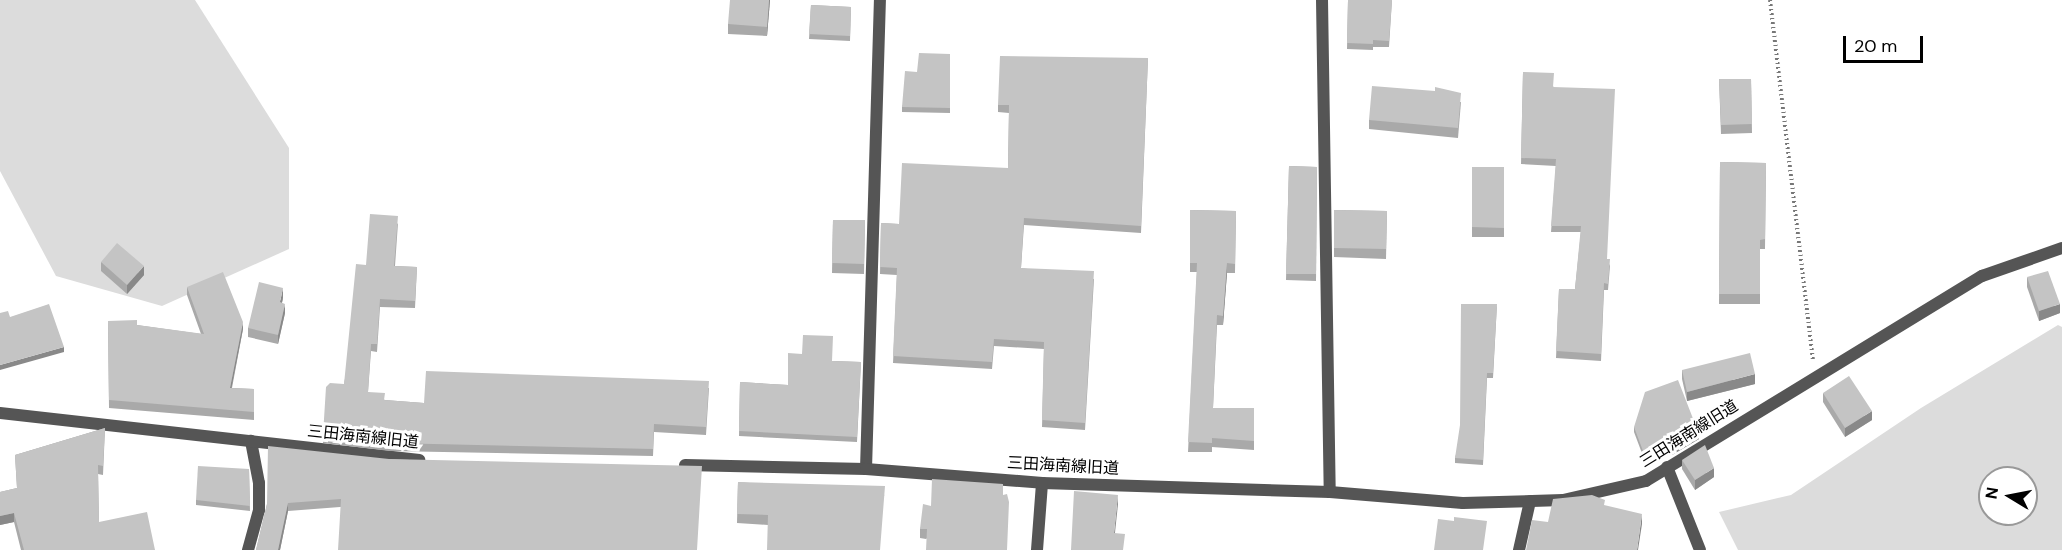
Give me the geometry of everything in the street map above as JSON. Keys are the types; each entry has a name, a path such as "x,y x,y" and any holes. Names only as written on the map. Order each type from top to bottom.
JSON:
{"street":[{"path":"866,469 880,0"},
{"path":"1322,0 1330,492"},
{"name":"三田海南線旧道","path":"676,465 866,469 1042,483 1330,492 1463,503 1563,500 1646,481 1815,375 1982,276 2062,248"},
{"name":"三田海南線旧道","path":"0,413 389,459 437,460"},
{"path":"248,550 259,510 259,483 251,441"},
{"path":"1667,468 1700,550"},
{"path":"1037,550 1042,483"},
{"path":"1519,550 1530,501"}],"path":[{"path":"1770,0 1815,375"}],"shaded area":[{"path":"0,0 195,0 289,148 289,249 162,306 56,276 0,171"},
{"path":"2058,325 2062,327 2062,550 1738,550 1719,512 1791,495 1921,408"}],"building":[{"path":"730,0 769,0 767,27 728,24"},
{"path":"1348,0 1392,0 1389,41 1373,40 1373,44 1347,43"},
{"path":"811,5 851,7 850,36 809,34"},
{"path":"919,53 950,54 950,108 902,107 905,71 917,72"},
{"path":"1000,56 1148,58 1141,226 1024,218 1021,268 1094,271 1085,423 1042,420 1044,342 994,339 992,362 893,356 897,268 880,267 881,223 899,224 902,163 1008,168 1009,105 998,105"},
{"path":"1523,72 1554,73 1553,87 1615,89 1607,259 1610,259 1608,284 1604,283 1601,354 1556,351 1559,289 1575,289 1581,226 1551,226 1556,159 1521,158"},
{"path":"1719,79 1751,79 1752,124 1721,125"},
{"path":"1372,86 1435,91 1435,87 1461,93 1458,128 1369,120"},
{"path":"1720,162 1766,163 1765,239 1760,240 1760,294 1719,294"},
{"path":"1289,166 1317,167 1316,274 1286,274"},
{"path":"1472,167 1504,167 1504,228 1472,227"},
{"path":"1190,210 1236,211 1235,264 1227,263 1223,316 1217,315 1213,408 1254,408 1254,441 1212,438 1212,443 1188,442 1197,263 1190,263"},
{"path":"1334,210 1387,211 1386,249 1334,248"},
{"path":"370,214 398,216 394,266 417,267 415,301 380,299 377,344 371,344 368,392 385,393 384,400 424,403 426,371 709,381 706,427 654,424 653,449 390,443 323,435 326,387 330,383 344,384 356,264 366,265"},
{"path":"833,220 865,220 864,264 832,263"},
{"path":"117,243 144,266 127,285 101,262"},
{"path":"2048,271 2060,304 2039,311 2027,277"},
{"path":"223,272 243,322 230,388 254,389 254,412 109,400 108,321 137,320 137,325 204,334 187,287"},
{"path":"259,282 283,288 280,302 285,304 278,335 248,328"},
{"path":"49,304 64,347 0,365 0,313 8,311 10,317"},
{"path":"1461,304 1497,304 1493,373 1487,373 1483,460 1455,458 1460,425"},
{"path":"803,335 833,336 832,361 861,362 857,437 739,431 740,382 788,385 788,353 802,354"},
{"path":"1750,353 1755,374 1687,392 1682,370"},
{"path":"1849,376 1872,411 1845,428 1823,393"},
{"path":"1678,380 1699,434 1672,450 1667,442 1643,451 1634,427 1645,392"},
{"path":"105,428 103,466 98,465 99,522 147,512 155,550 24,550 14,513 0,516 0,492 17,488 15,455"},
{"path":"1705,445 1714,468 1695,480 1682,460"},
{"path":"268,446 389,459 702,466 697,550 338,550 341,499 288,503 278,550 256,550 267,504"},
{"path":"198,466 249,469 250,506 196,500"},
{"path":"932,479 1003,484 1003,495 1007,494 1009,502 1007,550 926,550 927,529 920,529 923,504 931,506"},
{"path":"738,482 885,486 880,550 767,550 768,515 737,514"},
{"path":"1074,491 1118,495 1114,533 1125,534 1123,550 1071,550"},
{"path":"1592,495 1605,500 1604,505 1642,514 1637,550 1526,550 1532,520 1548,522 1553,499"},
{"path":"1454,517 1487,521 1483,550 1434,550 1438,519 1454,521"}]}
